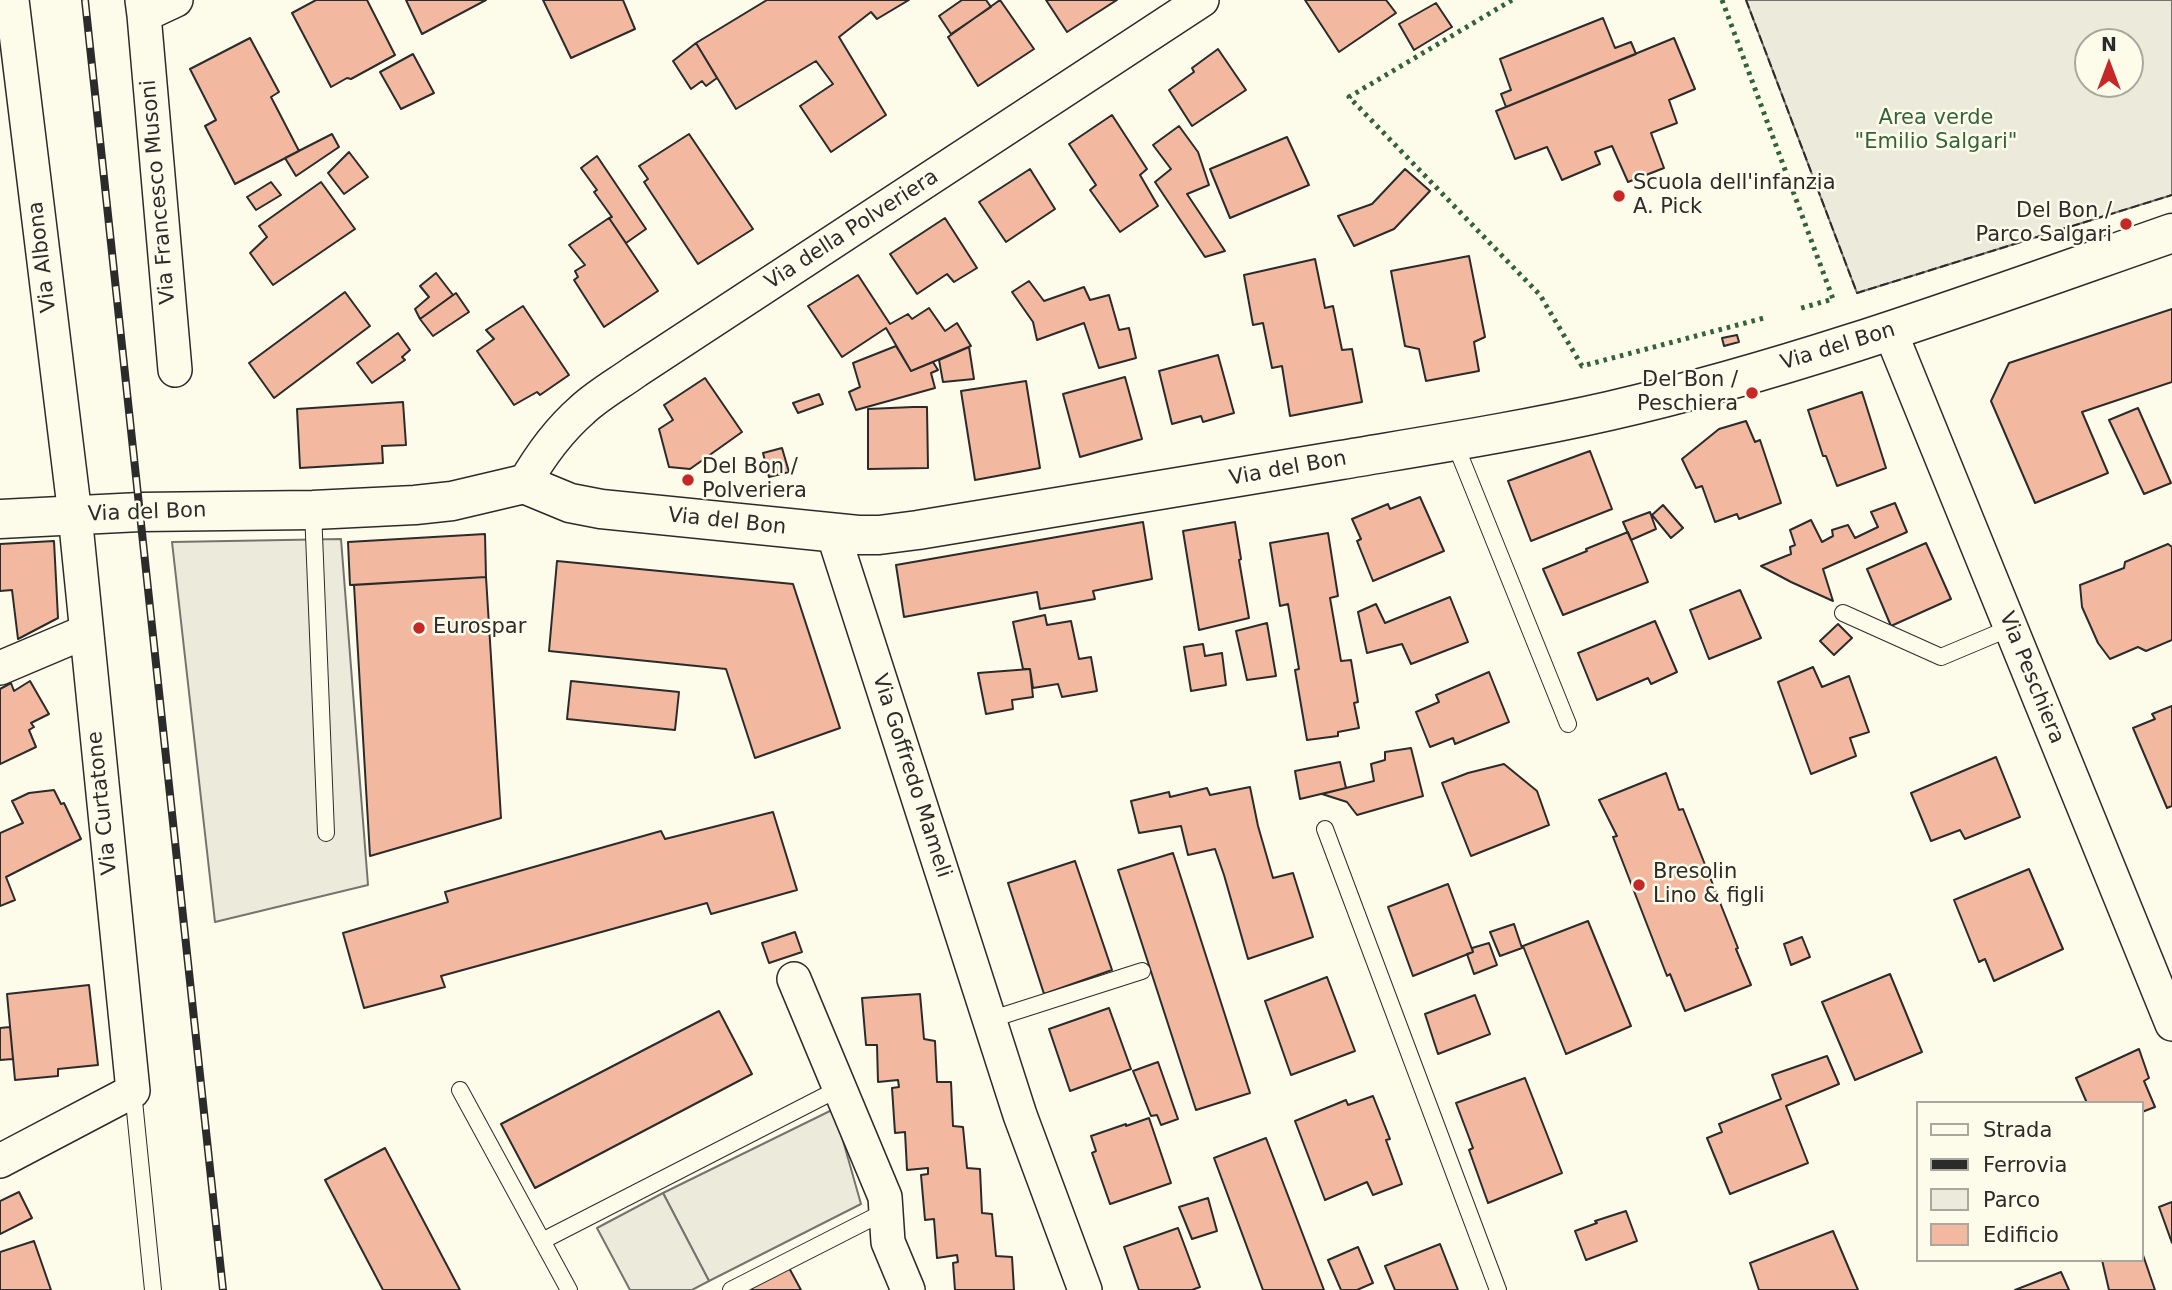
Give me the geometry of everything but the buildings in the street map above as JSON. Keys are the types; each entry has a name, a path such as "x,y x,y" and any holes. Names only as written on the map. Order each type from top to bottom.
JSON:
{"street":[{"name":"Via Albona","path":"12,0 75,515"},
{"name":"Via Francesco Musoni","path":"175,370 143,7 176,0"},
{"name":"Via della Polveriera","path":"524,484 543,453 583,408 1202,0"},
{"name":"Via del Bon","path":"0,519 178,511 313,510 440,502 524,484 570,503 601,509 833,533 880,535 918,530 1454,441 1606,412 1793,362 2172,233"},
{"name":"Via Peschiera","path":"1890,331 2172,1024"},
{"name":"Via Curtatone","path":"75,515 133,1091"},
{"name":"Via Goffredo Mameli","path":"833,533 1020,1115 1085,1290"},
{"path":"0,668 85,632"},
{"path":"794,979 885,1196 888,1242 908,1290"},
{"path":"0,1161 133,1091"}],"lane":[{"path":"1454,441 1568,724"},
{"path":"313,510 326,832"},
{"path":"1843,614 1941,657 2010,628"},
{"path":"1325,829 1497,1290"},
{"path":"989,1020 1142,971"},
{"path":"542,1241 840,1088"},
{"path":"460,1090 569,1290"},
{"path":"133,1091 153,1290"},
{"path":"731,1290 886,1211"}],"green space":[{"name":"Area verde \"Emilio Salgari\"","path":"1746,0 2172,0 2172,195 1857,293"},
{"path":"834,1109 861,1204 709,1281 663,1193"}],"shaded area":[{"path":"341,539 368,885 215,922 172,542"},
{"path":"663,1193 709,1281 692,1290 630,1290 597,1228"}],"railway":[{"path":"85,0 223,1290"}],"hedge":[{"path":"1512,0 1349,97 1540,295 1582,366 1764,318"},
{"path":"1722,0 1833,299 1798,309"}],"fence":[{"path":"1746,0 1857,293 2172,195"}],"place":[{"name":"Scuola dell'infanzia A. Pick","path":"1619,196"},
{"name":"Del Bon / Parco Salgari","path":"2126,224"},
{"name":"Del Bon / Peschiera","path":"1752,393"},
{"name":"Del Bon / Polveriera","path":"688,480"},
{"name":"Eurospar","path":"419,628"},
{"name":"Bresolin Lino & figli","path":"1639,885"}]}
